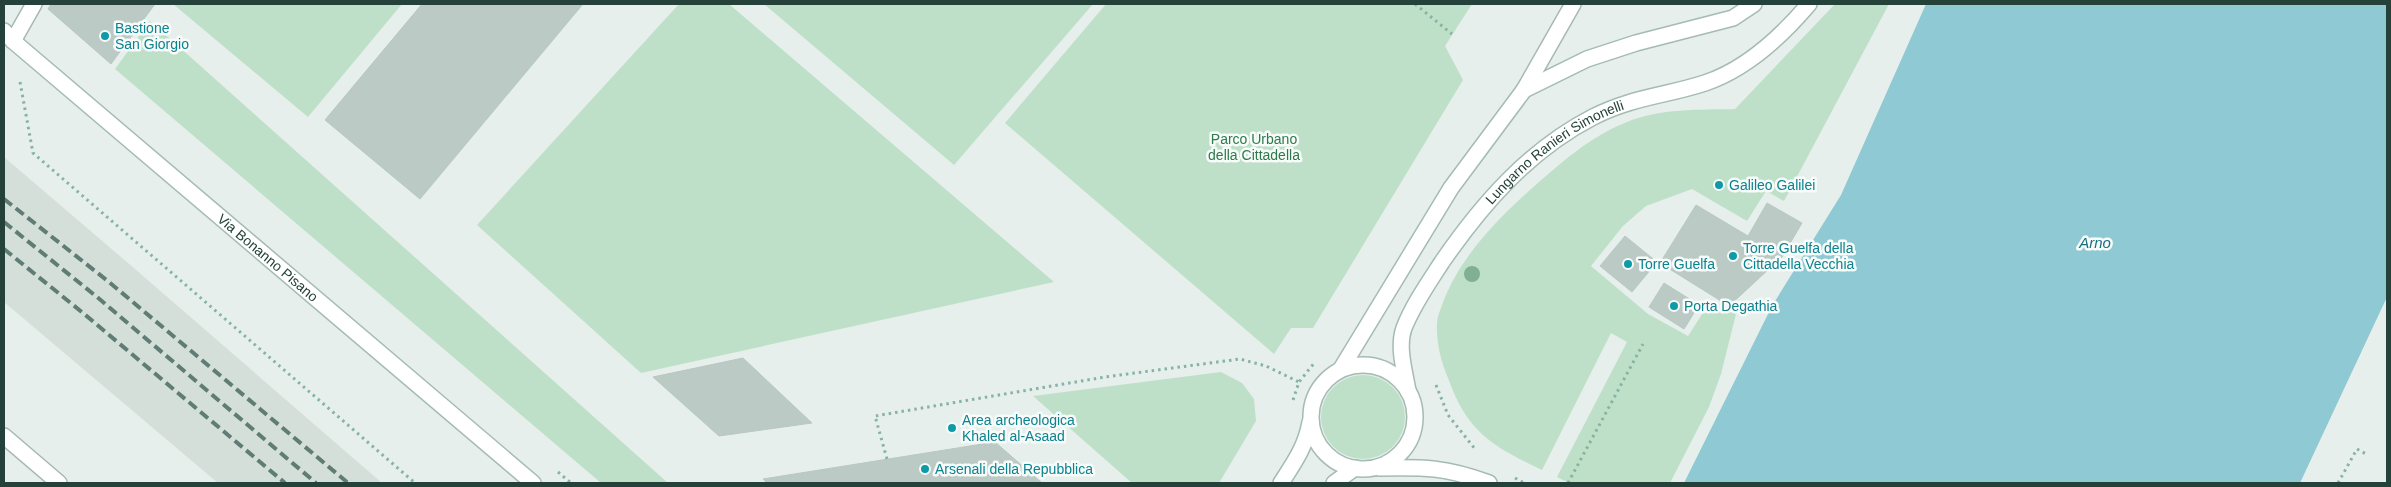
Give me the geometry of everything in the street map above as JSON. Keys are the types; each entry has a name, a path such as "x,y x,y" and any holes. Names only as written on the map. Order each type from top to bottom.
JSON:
{"street":[{"path":"8,36 34,4"},
{"path":"1281,483 1298,458 1307,436 1316,393 1323,383 1341,369 1452,188 1524,90 1573,4"},
{"path":"1524,90 1587,59 1636,43 1733,18 1754,4"},
{"name":"Lungarno Ranieri Simonelli","path":"1408,391 1402,353 1404,328 1424,288 1460,236 1510,177 1553,143 1592,118 1641,98 1707,82 1743,64 1785,30 1809,4"},
{"name":"Via Bonanno Pisano","path":"8,36 533,483"},
{"path":"1341,369 1362,364 1379,367 1395,375 1408,391 1412,400 1415,418 1411,436 1404,449 1394,458 1372,468"},
{"path":"1311,416 1313,433 1325,452 1339,463 1355,468 1436,468 1490,483"},
{"path":"4,436 59,483"},
{"path":"1334,483 1355,468"}],"path":[{"path":"1416,4 1452,34"},
{"path":"20,82 32,153 415,483"},
{"path":"1568,483 1643,344"},
{"path":"887,459 874,416 1105,377 1240,359 1266,366 1299,382"},
{"path":"1434,379 1448,415 1464,438 1480,453"},
{"path":"2338,483 2356,449 2366,454"},
{"path":"1513,477 1524,483"}],"shaded area":[{"path":"4,157 382,483 218,483 4,302"}],"green space":[{"path":"173,4 402,4 308,117"},
{"path":"679,4 729,4 1054,282 641,373 477,225"},
{"path":"764,4 1093,4 954,165"},
{"name":"Parco Urbano della Cittadella","path":"1106,4 1472,4 1445,46 1463,80 1313,328 1291,328 1274,354 1005,123"},
{"path":"1835,4 1889,4 1784,201 1766,191 1747,221 1692,189 1646,206 1623,226 1591,266 1648,314 1688,336 1708,305 1736,314 1721,374 1709,407 1670,483 1569,483 1557,477 1627,342 1611,333 1542,470 1495,445 1473,425 1464,412 1445,372 1438,344 1438,316 1449,288 1468,256 1504,214 1531,189 1576,151 1600,135 1627,122 1653,114 1735,109"},
{"path":"150,21 668,483 601,483 115,69"},
{"path":"1221,372 1242,383 1254,399 1256,421 1219,483 1132,483 1033,396"},
{"path":"1363,375 1379,378 1393,387 1402,401 1405,417 1402,433 1393,447 1379,456 1363,459 1347,456 1333,447 1324,433 1321,417 1324,401 1333,387 1347,378"}],"water":[{"name":"Arno","path":"1926,4 2387,4 2387,297 2300,483 1684,483 1772,306 1841,195"}],"building":[{"name":"Bastione San Giorgio","path":"51,4 155,4 111,64 48,9"},
{"path":"422,4 583,4 420,199 325,120"},
{"path":"1767,203 1802,223 1782,257 1729,306 1660,263 1696,205 1748,236"},
{"name":"Torre Guelfa","path":"1625,236 1657,262 1632,292 1600,266"},
{"name":"Porta Degathia","path":"1664,283 1699,305 1684,329 1649,307"},
{"path":"743,358 812,423 719,436 653,377"},
{"name":"Arsenali della Repubblica","path":"995,442 1042,483 767,483 763,479"}],"railway":[{"path":"4,199 109,282 348,483"},
{"path":"4,222 97,297 316,483"},
{"path":"4,249 285,483"}],"place":[{"name":"Bastione San Giorgio","path":"105,36"},
{"name":"Galileo Galilei","path":"1719,185"},
{"name":"Torre Guelfa della Cittadella Vecchia","path":"1733,256"},
{"name":"Torre Guelfa","path":"1628,264"},
{"name":"Porta Degathia","path":"1674,306"},
{"name":"Area archeologica Khaled al-Asaad","path":"952,428"},
{"name":"Arsenali della Repubblica","path":"925,469"}]}
